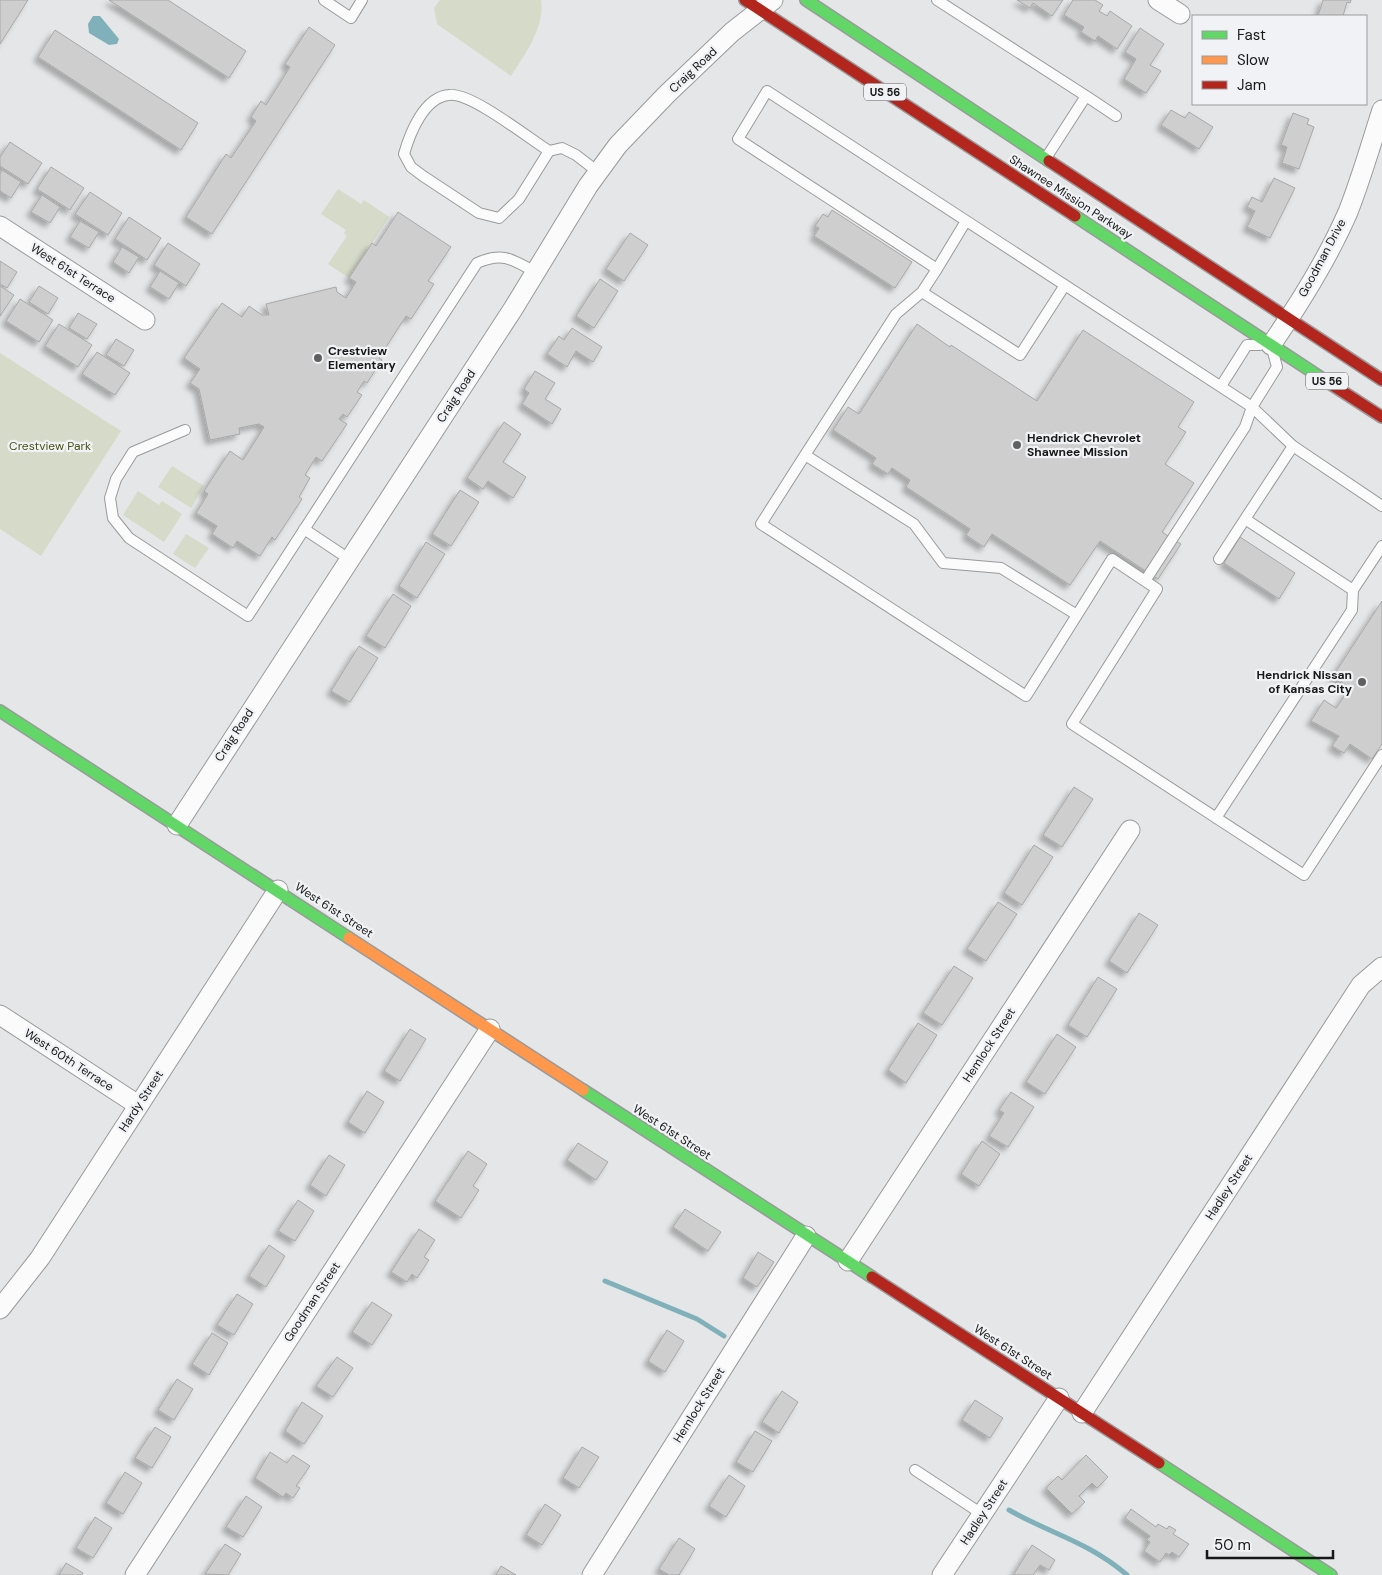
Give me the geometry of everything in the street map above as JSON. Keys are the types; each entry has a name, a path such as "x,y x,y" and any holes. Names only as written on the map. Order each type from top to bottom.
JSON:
{"main road":[{"name":"Shawnee Mission Parkway","path":"806,0 1382,380"},
{"name":"Shawnee Mission Parkway","path":"760,3 1271,345 1382,417"},
{"name":"West 61st Street","path":"0,711 278,890 806,1236 848,1261 1331,1575"}],"street":[{"path":"1158,0 1180,14"},
{"name":"Craig Road","path":"177,825 598,172 618,145 760,3"},
{"name":"Goodman Drive","path":"1271,345 1289,320 1331,247 1348,211 1382,110"},
{"name":"West 61st Terrace","path":"0,226 145,320"},
{"name":"Hemlock Street","path":"848,1261 1130,830"},
{"name":"Hardy Street","path":"0,1309 40,1258 278,890"},
{"name":"Hadley Street","path":"1082,1413 1361,985 1382,967"},
{"name":"West 60th Terrace","path":"0,1015 138,1105"},
{"name":"Goodman Street","path":"135,1575 490,1029"},
{"name":"Hemlock Street","path":"592,1575 806,1236"},
{"name":"Hadley Street","path":"942,1575 1059,1398"}],"lane":[{"path":"324,0 351,18 362,0"},
{"path":"937,0 1116,116"},
{"path":"937,269 738,139 767,91 1221,386 1252,407 1293,446 1382,506"},
{"path":"549,152 467,97 448,94 433,101 420,117 409,136 404,154 411,167 423,176 479,213 500,218 519,199 549,152 562,148 576,155 598,172"},
{"path":"1045,159 1086,96"},
{"path":"966,221 922,292 896,314 761,524 1026,696 1112,559 1157,590 1072,724 1304,875 1382,755"},
{"path":"185,430 133,452 116,479 110,498 113,518 129,538 248,616 477,263 494,256 515,261 534,272"},
{"path":"922,292 1020,355 1065,285"},
{"path":"1145,581 1244,427 1252,407 1276,367 1271,345 1247,345 1221,386"},
{"path":"1219,559 1293,446"},
{"path":"805,455 914,524 943,563 1001,568 1077,615"},
{"path":"1245,519 1353,590"},
{"path":"304,529 350,559"},
{"path":"1216,818 1352,610 1353,590 1382,546"},
{"path":"914,1470 982,1514"}],"green space":[{"path":"440,0 541,0 540,20 537,30 528,49 511,76 437,24 434,8"},
{"path":"338,189 361,204 364,200 389,217 349,278 328,264 347,236 344,233 346,230 321,214"},
{"name":"Crestview Park","path":"0,353 121,431 41,556 0,529"},
{"path":"172,466 204,486 191,508 158,487"},
{"path":"138,491 159,505 162,501 182,514 164,542 123,515"},
{"path":"186,534 209,548 195,568 173,554"}],"water":[{"path":"93,16 100,16 119,39 117,44 109,45 89,33 88,24"}],"building":[{"path":"0,0 28,0 0,44"},
{"path":"109,0 168,0 246,51 229,78"},
{"path":"1017,0 1063,0 1052,16 1033,3 1030,8"},
{"path":"1073,0 1095,0 1103,5 1099,11 1107,16 1110,11 1132,26 1117,49 1098,36 1095,41 1081,32 1084,27 1064,15"},
{"path":"1323,0 1351,0 1350,3 1347,2 1343,15 1318,15"},
{"path":"309,27 335,45 212,234 186,217 226,154 231,158 256,121 251,117 261,101 266,105 290,67 285,64"},
{"path":"1140,28 1164,44 1150,65 1161,71 1146,93 1124,79 1136,59 1125,52"},
{"path":"55,30 198,123 181,150 38,57"},
{"path":"1171,110 1185,118 1189,112 1213,127 1199,149 1161,125"},
{"path":"1293,113 1309,119 1307,124 1314,127 1299,169 1282,163 1287,147 1281,145"},
{"path":"10,142 42,163 28,184 0,166 0,157"},
{"path":"51,167 84,188 70,210 37,189"},
{"path":"2,170 21,182 11,198 0,191 0,174"},
{"path":"1274,178 1295,188 1270,238 1247,227 1255,211 1247,207 1252,197 1262,202"},
{"path":"90,192 122,213 108,235 75,214"},
{"path":"42,195 60,207 50,223 31,212"},
{"path":"832,210 912,262 895,288 814,236 819,228 815,226 823,214 828,217"},
{"name":"Crestview Elementary","path":"398,212 451,247 428,281 434,284 411,319 406,316 379,358 382,360 367,383 364,381 357,392 362,395 347,417 343,414 339,419 347,424 322,461 316,457 305,475 310,478 299,497 302,499 275,540 272,537 260,556 237,541 233,548 212,534 217,526 196,513 208,494 204,491 230,451 243,460 264,427 259,424 239,428 240,434 210,440 199,389 190,383 200,369 184,358 222,303 242,317 249,306 262,315 269,315 266,304 336,287 337,292 346,298 356,282 349,278 372,243 376,246"},
{"path":"129,217 161,238 147,260 115,239"},
{"path":"80,221 99,232 89,248 70,237"},
{"path":"630,233 648,245 624,281 606,269"},
{"path":"168,243 200,264 186,286 154,265"},
{"path":"122,247 139,257 129,273 113,262"},
{"path":"0,261 17,272 7,288 0,284"},
{"path":"160,271 179,283 169,299 150,287"},
{"path":"600,279 618,291 594,328 576,316"},
{"path":"0,286 14,295 0,316"},
{"path":"39,286 58,298 48,314 29,302"},
{"path":"20,299 53,320 39,342 6,321"},
{"path":"78,313 97,324 87,339 69,328"},
{"path":"59,324 92,345 78,367 45,346"},
{"name":"Hendrick Chevrolet Shawnee Mission","path":"917,324 950,347 951,345 1037,401 1083,330 1194,402 1178,427 1186,432 1165,464 1194,483 1162,532 1181,544 1158,579 1100,541 1070,585 992,534 984,547 966,535 970,529 906,487 910,480 892,468 888,474 872,464 876,458 833,430 848,407 859,414"},
{"path":"572,328 602,347 593,362 576,351 567,367 547,354 559,336 564,340"},
{"path":"116,339 134,350 124,366 106,355"},
{"path":"97,352 130,373 115,395 82,374"},
{"path":"535,371 555,383 545,399 561,409 552,424 522,404 529,393 524,389"},
{"path":"504,422 521,434 503,462 526,477 513,498 488,481 483,489 467,478"},
{"path":"460,490 479,502 451,546 432,534"},
{"path":"1240,537 1295,573 1279,599 1224,563"},
{"path":"426,542 445,554 417,598 399,586"},
{"path":"393,594 411,606 385,648 366,636"},
{"name":"Hendrick Nissan of Kansas City","path":"1382,601 1382,744 1372,759 1350,744 1344,753 1332,746 1339,736 1311,721 1324,700 1336,708 1350,688 1333,676"},
{"path":"359,646 378,658 350,702 331,691"},
{"path":"1074,787 1093,799 1062,847 1043,835"},
{"path":"1034,845 1053,857 1022,905 1004,893"},
{"path":"998,902 1017,914 986,961 967,949"},
{"path":"1139,913 1158,925 1127,973 1109,961"},
{"path":"954,966 973,978 942,1025 923,1013"},
{"path":"1098,977 1117,989 1087,1037 1068,1025"},
{"path":"918,1023 937,1035 906,1083 888,1070"},
{"path":"410,1029 426,1039 400,1081 384,1071"},
{"path":"1057,1034 1076,1047 1045,1094 1026,1082"},
{"path":"367,1091 384,1102 365,1133 348,1122"},
{"path":"1011,1092 1034,1107 1008,1147 989,1136 1004,1113 999,1110"},
{"path":"982,1141 1000,1154 979,1186 961,1174"},
{"path":"578,1143 608,1162 596,1180 567,1160"},
{"path":"468,1151 487,1164 473,1186 479,1190 461,1218 435,1201"},
{"path":"329,1155 345,1165 326,1196 310,1185"},
{"path":"298,1200 314,1211 295,1241 278,1231"},
{"path":"685,1209 721,1232 708,1251 673,1227"},
{"path":"419,1229 435,1240 424,1257 429,1260 417,1278 412,1274 407,1282 391,1272"},
{"path":"269,1245 285,1256 266,1287 249,1276"},
{"path":"758,1252 774,1262 757,1287 743,1278"},
{"path":"237,1294 253,1304 234,1335 217,1325"},
{"path":"372,1302 392,1315 372,1345 352,1332"},
{"path":"667,1330 684,1341 665,1372 648,1361"},
{"path":"212,1333 228,1343 209,1375 192,1364"},
{"path":"337,1357 353,1368 333,1397 316,1386"},
{"path":"177,1379 193,1389 174,1420 158,1410"},
{"path":"782,1391 798,1402 779,1433 762,1422"},
{"path":"975,1400 1003,1418 990,1438 962,1420"},
{"path":"302,1402 323,1416 304,1444 285,1431"},
{"path":"155,1427 171,1437 152,1468 135,1458"},
{"path":"755,1431 772,1441 753,1472 736,1462"},
{"path":"582,1447 599,1457 579,1488 563,1478"},
{"path":"270,1452 287,1463 293,1455 310,1466 296,1486 300,1488 293,1498 286,1493 283,1497 255,1478"},
{"path":"1086,1455 1108,1477 1097,1488 1092,1483 1079,1496 1085,1502 1072,1514 1046,1488 1058,1476 1062,1480"},
{"path":"125,1472 142,1483 123,1514 106,1503"},
{"path":"729,1475 745,1486 726,1517 709,1506"},
{"path":"246,1496 262,1507 243,1537 226,1527"},
{"path":"545,1504 561,1515 542,1545 526,1535"},
{"path":"1131,1509 1156,1527 1158,1524 1167,1529 1169,1526 1176,1530 1173,1534 1189,1544 1179,1557 1172,1552 1169,1555 1166,1553 1160,1562 1144,1551 1150,1542 1147,1540 1150,1536 1125,1518"},
{"path":"95,1517 112,1528 93,1558 76,1548"},
{"path":"679,1538 695,1549 679,1575 669,1575 659,1569"},
{"path":"225,1544 241,1554 228,1575 205,1574"},
{"path":"1032,1545 1055,1560 1049,1570 1040,1565 1033,1575 1014,1574"},
{"path":"66,1563 83,1573 82,1575 59,1575"},
{"path":"501,1566 516,1575 496,1575"}],"waterway":[{"path":"605,1281 697,1319 724,1336"},
{"path":"1009,1510 1084,1546 1127,1575"}],"traffic: fast":[{"path":"806,0 1049,161"},
{"path":"1075,216 1323,379"},
{"path":"0,711 349,938"},
{"path":"583,1090 872,1277"},
{"path":"1159,1463 1331,1575"}],"traffic: slow":[{"path":"349,938 583,1090"}],"traffic: jam":[{"path":"745,0 1075,216"},
{"path":"1049,161 1382,380"},
{"path":"1323,379 1382,417"},
{"path":"872,1277 1159,1463"}],"place":[{"name":"Crestview Elementary","path":"318,358"},
{"name":"Hendrick Chevrolet Shawnee Mission","path":"1017,445"},
{"name":"Hendrick Nissan of Kansas City","path":"1362,682"}]}
